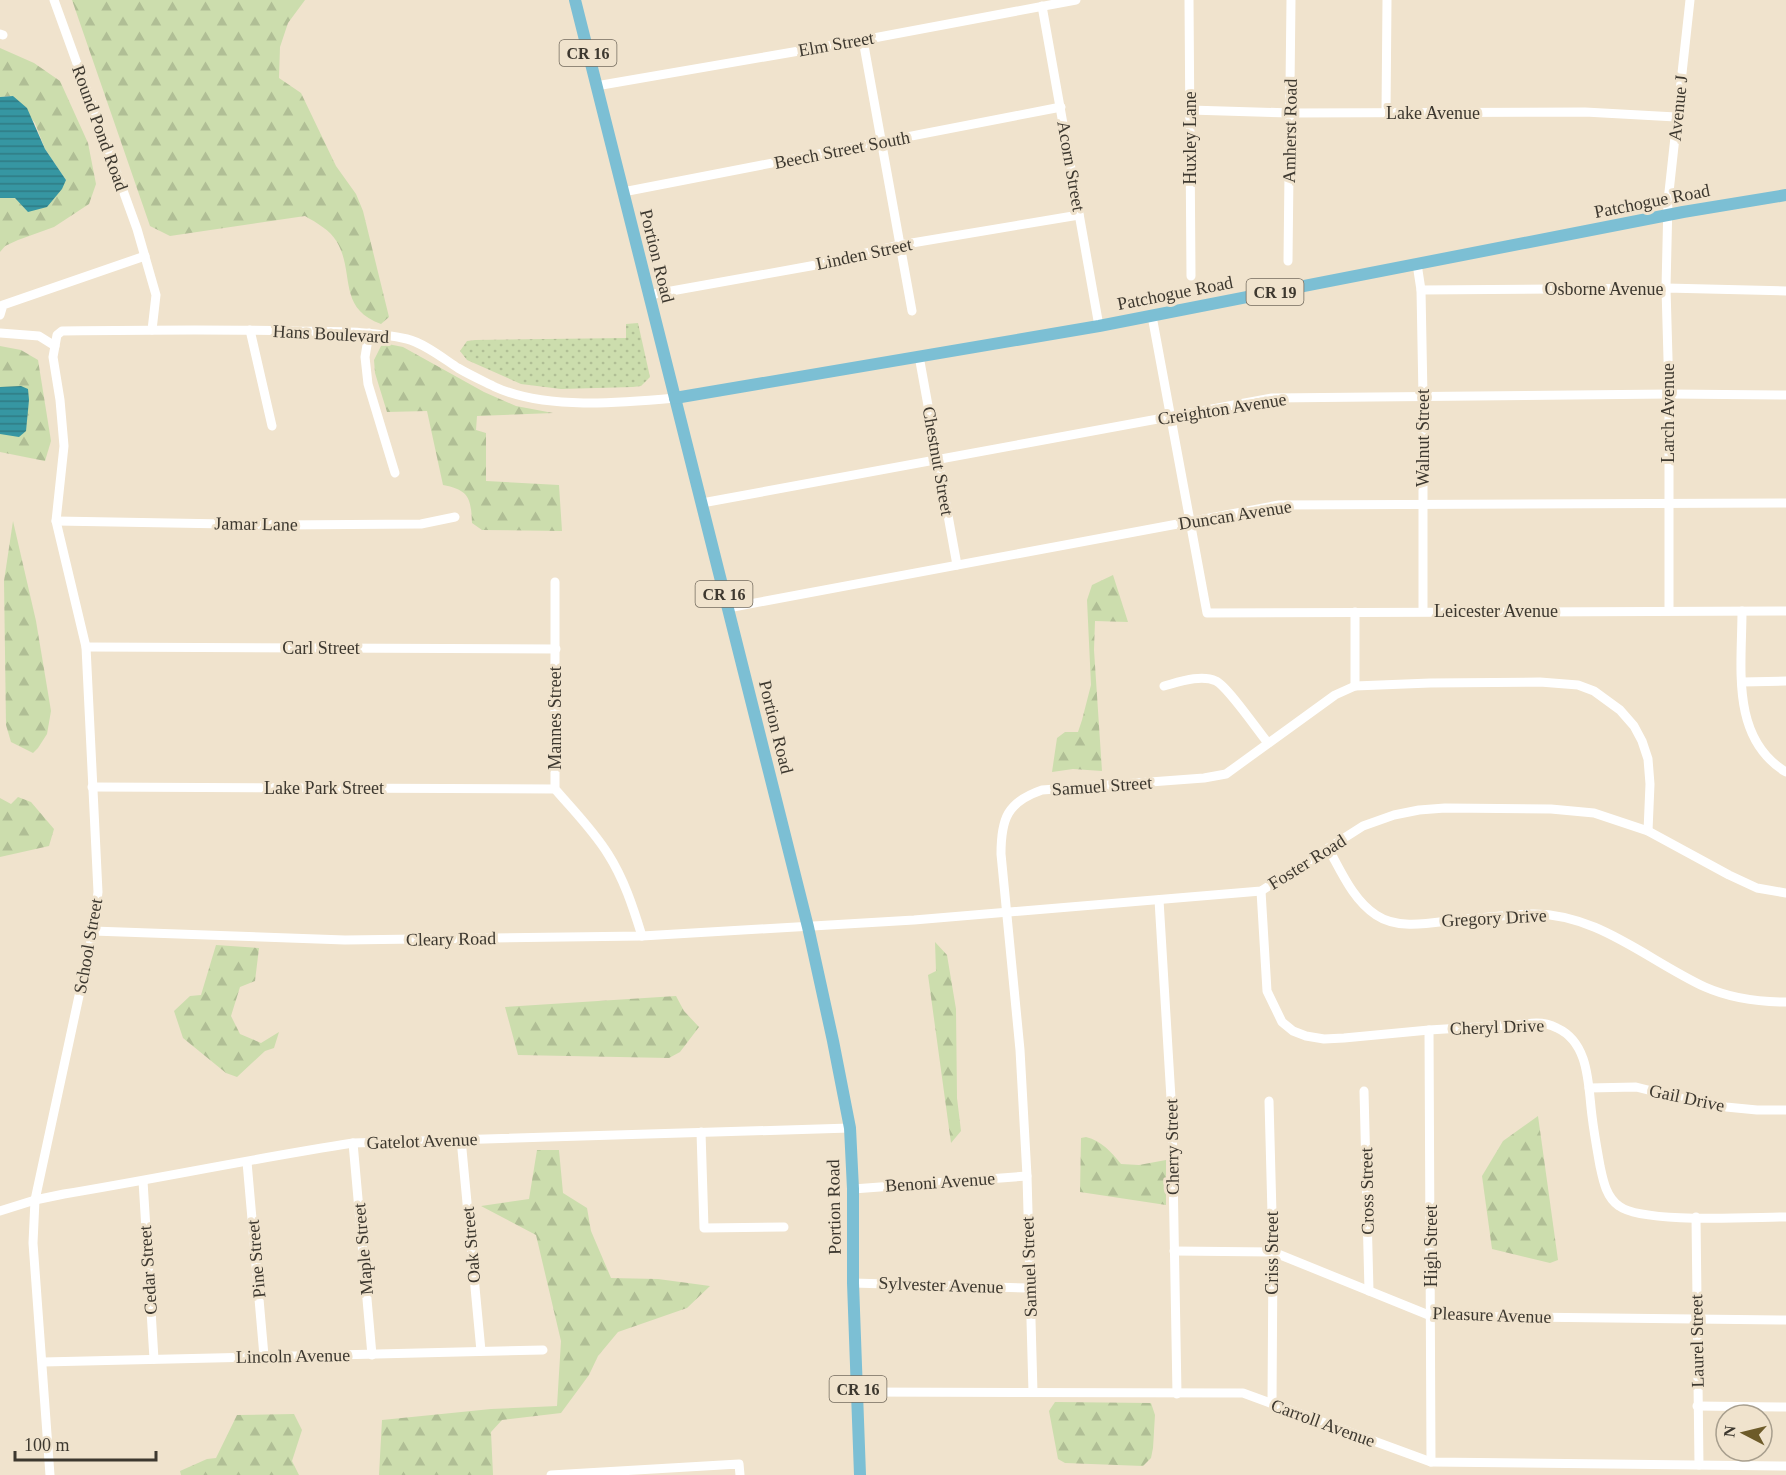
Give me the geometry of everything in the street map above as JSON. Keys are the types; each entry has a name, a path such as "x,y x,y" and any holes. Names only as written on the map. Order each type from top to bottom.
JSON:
{"main road":[{"name":"Portion Road","path":"575,0 808,927 850,1128 860,1475"},
{"name":"Patchogue Road","path":"675,398 1098,326 1786,195"}],"street":[{"name":"Round Pond Road","path":"54,0 137,229 156,295 152,330"},
{"name":"Elm Street","path":"596,86 863,40 1076,0"},
{"name":"Huxley Lane","path":"1189,0 1191,276"},
{"name":"Amherst Road","path":"1288,261 1291,0"},
{"path":"1386,113 1387,0"},
{"name":"Avenue J","path":"1667,216 1690,0"},
{"name":"Acorn Street","path":"1042,6 1098,326"},
{"path":"863,40 912,311"},
{"name":"Beech Street South","path":"623,192 1061,107"},
{"name":"Lake Avenue","path":"1190,110 1290,113 1585,112 1676,117"},
{"name":"Linden Street","path":"649,296 816,265 900,245 1079,215"},
{"name":"Larch Avenue","path":"1667,216 1669,611"},
{"path":"0,315 3,305 145,256"},
{"name":"Walnut Street","path":"1418,264 1421,290 1423,397 1423,611"},
{"name":"Osborne Avenue","path":"1421,290 1666,288 1786,291"},
{"path":"1152,316 1191,522"},
{"path":"250,330 273,426"},
{"name":"Hans Boulevard","path":"55,346 57,335 62,331 250,330 369,333 410,339 498,388 528,397 586,403 675,398"},
{"path":"0,333 39,336 55,346"},
{"path":"369,333 365,357 368,384 395,473"},
{"name":"School Street","path":"50,1475 33,1243 35,1200 93,931 98,892 86,646 56,521 64,446 53,357 55,346"},
{"name":"Chestnut Street","path":"920,356 957,565"},
{"name":"Creighton Avenue","path":"702,503 1272,398 1786,395"},
{"name":"Duncan Avenue","path":"728,608 1279,505 1786,503"},
{"name":"Jamar Lane","path":"56,521 279,525 421,524 455,517"},
{"name":"Leicester Avenue","path":"1191,522 1207,613 1786,611"},
{"name":"Mannes Street","path":"555,582 555,789 609,855 630,897 642,936"},
{"path":"1742,611 1744,711 1750,730 1767,757 1786,772"},
{"path":"1355,612 1355,686"},
{"name":"Carl Street","path":"86,646 556,649"},
{"path":"1164,686 1188,680 1215,681 1226,689 1268,743"},
{"path":"1742,681 1786,681"},
{"name":"Samuel Street","path":"1033,1392 1027,1176 1020,1050 1001,838 1007,814 1012,807 1034,793 1055,788 1203,778 1226,774 1335,695 1355,686 1556,682 1578,685 1594,691 1620,710 1634,726 1648,759 1650,784 1648,831"},
{"name":"Lake Park Street","path":"92,788 555,789"},
{"name":"Foster Road","path":"808,927 1261,891 1363,826 1394,815 1445,808 1573,810 1594,813 1648,831 1757,888 1786,893"},
{"name":"Gregory Drive","path":"1328,848 1364,905 1385,920 1412,924 1548,913 1600,929 1707,987 1756,1001 1786,1002"},
{"name":"Cheryl Drive","path":"1261,891 1267,991 1282,1022 1293,1031 1324,1039 1533,1023 1550,1025 1567,1033 1578,1046 1585,1062 1595,1140 1604,1182 1610,1196 1618,1206 1633,1213 1647,1215 1786,1216"},
{"name":"Cherry Street","path":"1159,900 1172,1115 1177,1394"},
{"name":"Cleary Road","path":"93,931 345,940 642,936 808,927"},
{"name":"High Street","path":"1429,1030 1431,1462"},
{"name":"Gail Drive","path":"1588,1088 1636,1087 1726,1107 1786,1110"},
{"name":"Cross Street","path":"1364,1091 1369,1291"},
{"name":"Criss Street","path":"1269,1101 1273,1252 1272,1404"},
{"name":"Gatelot Avenue","path":"0,1211 35,1200 353,1143 850,1128"},
{"path":"701,1132 704,1228 784,1227"},
{"name":"Oak Street","path":"461,1139 481,1351"},
{"name":"Maple Street","path":"353,1143 372,1355"},
{"name":"Pine Street","path":"247,1162 264,1356"},
{"name":"Benoni Avenue","path":"853,1189 1027,1176"},
{"name":"Cedar Street","path":"143,1181 154,1359"},
{"name":"Laurel Street","path":"1696,1217 1699,1465"},
{"name":"Pleasure Avenue","path":"1174,1251 1273,1252 1431,1316 1786,1320"},
{"name":"Sylvester Avenue","path":"853,1283 1029,1288"},
{"name":"Lincoln Avenue","path":"43,1362 543,1350"},
{"name":"Carroll Avenue","path":"858,1392 1244,1394 1431,1462 1699,1465 1744,1470 1786,1466"},
{"path":"1697,1406 1786,1407"},
{"path":"551,1475 739,1464 740,1475"}],"green space":[{"path":"72,0 305,0 288,23 280,47 279,78 301,93 336,166 356,194 363,211 389,317 381,324 358,309 352,299 337,242 327,230 305,216 170,236 150,226"},
{"path":"0,48 34,63 60,81 88,143 96,184 89,204 54,227 5,246 0,252 0,198 15,198 66,180 45,149 35,123 13,96 0,97"},
{"path":"638,323 650,377 641,386 561,389 521,384 467,360 460,351 467,341 475,340 626,338 626,324"},
{"path":"388,344 403,347 484,392 516,406 553,413 477,416 476,430 486,433 486,481 559,485 562,531 482,530 472,523 471,507 467,497 452,487 443,485 427,411 387,412 375,373 374,360 381,346"},
{"path":"0,346 21,350 38,360 51,441 45,461 0,452"},
{"path":"13,521 36,621 51,711 47,734 33,753 11,742 6,725 4,581"},
{"path":"1113,575 1128,622 1095,621 1094,650 1102,771 1073,769 1052,772 1057,738 1065,732 1078,732 1091,685 1087,600 1092,585"},
{"path":"18,797 31,802 54,829 49,846 0,857 0,798 11,804"},
{"path":"935,942 947,955 956,1009 957,1098 961,1131 951,1143 928,975 936,971"},
{"path":"216,945 259,948 255,981 240,987 231,1016 240,1034 261,1043 279,1032 274,1048 265,1051 237,1077 226,1073 183,1038 174,1011 190,996 201,995"},
{"path":"676,996 684,1011 699,1027 680,1052 669,1058 518,1055 505,1007"},
{"path":"1538,1116 1558,1260 1550,1263 1492,1249 1482,1176 1503,1141"},
{"path":"1086,1137 1101,1144 1121,1164 1139,1165 1166,1160 1166,1205 1080,1192 1081,1138"},
{"path":"537,1150 559,1150 563,1193 587,1208 591,1231 611,1278 658,1279 710,1286 687,1308 618,1332 598,1356 589,1375 561,1413 502,1420 491,1432 493,1475 379,1475 382,1420 491,1409 557,1406 561,1341 536,1235 481,1206 529,1199"},
{"path":"1055,1402 1151,1403 1155,1415 1151,1458 1143,1466 1065,1463 1058,1459 1049,1411"},
{"path":"294,1414 302,1430 292,1461 299,1475 181,1475 180,1471 207,1459 216,1458 237,1415"}],"water":[{"path":"13,96 27,108 45,149 66,180 62,189 47,207 28,212 15,198 0,198 0,97"},
{"path":"21,386 28,389 26,431 19,437 0,434 0,387"}]}
